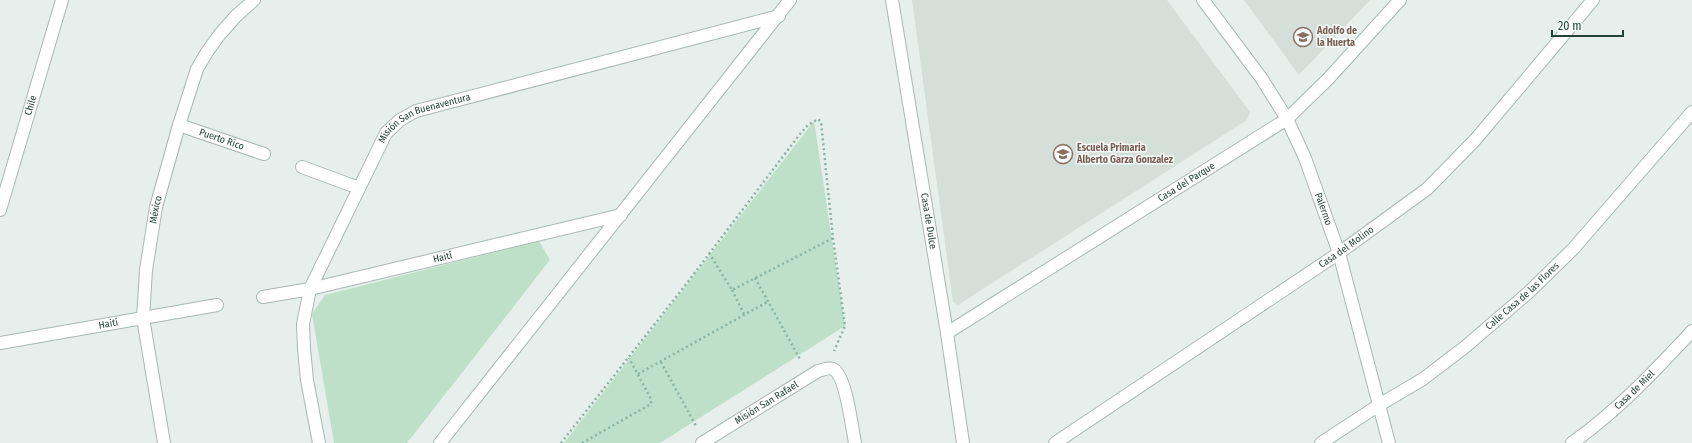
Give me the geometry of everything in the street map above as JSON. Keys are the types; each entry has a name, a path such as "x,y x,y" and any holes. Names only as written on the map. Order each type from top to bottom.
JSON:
{"street":[{"name":"Chile","path":"0,210 62,0"},
{"name":"México","path":"164,443 143,318 146,270 156,208 179,125 197,69 207,52 236,16 254,0"},
{"path":"440,443 779,16 790,0"},
{"name":"Casa de Dulce","path":"892,0 947,333 963,443"},
{"name":"Palermo","path":"1203,0 1262,79 1288,119 1339,253 1389,443"},
{"name":"Casa del Parque","path":"947,333 1288,119 1328,79 1400,0"},
{"name":"Casa del Molino","path":"1056,443 1339,253 1427,189 1475,140 1593,0"},
{"name":"Misión San Buenaventura","path":"319,443 307,380 304,349 303,324 310,288 386,133 400,120 416,111 779,16"},
{"name":"Calle Casa de las Flores","path":"1321,443 1379,405 1423,379 1465,347 1554,269 1573,250 1692,112"},
{"name":"Puerto Rico","path":"179,125 264,154"},
{"path":"302,167 359,188"},
{"name":"Haití","path":"263,298 621,215"},
{"name":"Haití","path":"0,343 217,305"},
{"name":"Casa de Miel","path":"1572,443 1590,430 1660,365 1692,331"},
{"path":"831,369 843,380 855,443"},
{"name":"Misión San Rafael","path":"703,442 810,377 831,369"}],"path":[{"path":"561,443 808,125 818,119 821,122 833,238 845,326 831,369"},
{"path":"732,290 833,238"},
{"path":"709,253 732,290 744,314"},
{"path":"756,278 810,377"},
{"path":"638,374 769,301"},
{"path":"582,443 650,406 651,399 628,358"},
{"path":"660,362 703,442"}],"shaded area":[{"name":"Escuela Primaria Alberto Garza Gonzalez","path":"912,0 1167,0 1250,112 1247,120 958,305 953,302"},
{"name":"Adolfo de la Huerta","path":"1244,0 1370,0 1299,75"}],"green space":[{"path":"814,121 845,326 660,443 564,443"},
{"path":"539,241 550,260 407,443 334,443 312,314 325,295"}],"place":[{"name":"Adolfo de la Huerta","path":"1303,37"},
{"name":"Escuela Primaria Alberto Garza Gonzalez","path":"1063,154"}]}
